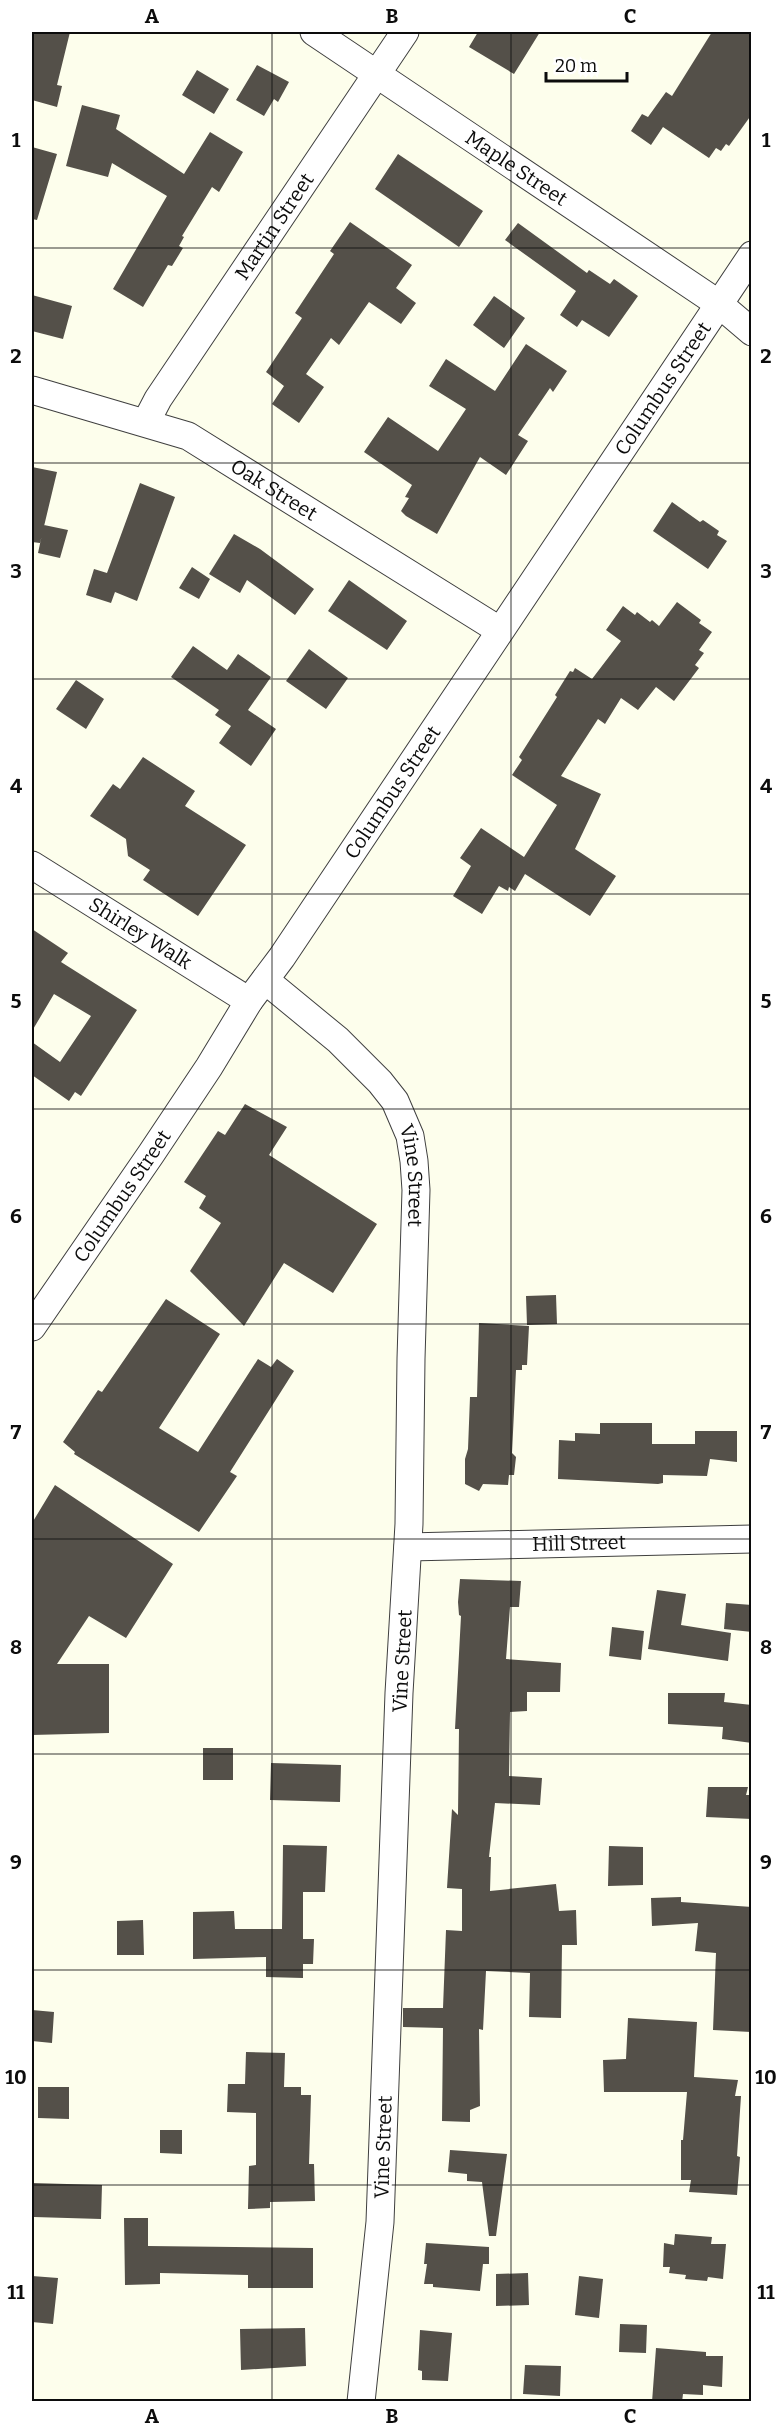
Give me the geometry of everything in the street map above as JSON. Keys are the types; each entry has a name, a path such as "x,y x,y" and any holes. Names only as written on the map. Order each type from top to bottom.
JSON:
{"street":[{"name":"Maple Street","path":"314,32 719,304 752,332"},
{"name":"Martin Street","path":"146,423 158,399 405,32"},
{"name":"Columbus Street","path":"32,1327 151,1155 257,991 752,255"},
{"name":"Oak Street","path":"32,390 188,436 499,630"},
{"name":"Shirley Walk","path":"32,865 257,991"},
{"name":"Vine Street","path":"257,991 338,1040 380,1082 395,1101 410,1136 416,1190 408,1547 399,1693 380,2222 361,2402"},
{"name":"Hill Street","path":"408,1547 752,1539"}],"building":[{"path":"32,32 70,32 57,85 62,86 57,107 32,100"},
{"path":"478,32 540,32 514,74 469,47"},
{"path":"712,32 752,32 752,114 729,146 726,144 721,151 716,148 709,158 663,127 651,145 631,131 642,114 648,117 666,92 672,96"},
{"path":"257,65 289,82 278,102 274,99 264,116 236,100"},
{"path":"197,70 229,89 214,114 182,95"},
{"path":"82,105 120,115 116,129 184,174 210,132 243,152 219,192 212,187 182,236 184,237 179,246 183,248 172,266 168,265 143,307 113,289 167,196 112,163 108,177 66,166"},
{"path":"32,147 57,154 37,220 32,219"},
{"path":"398,154 483,211 459,247 375,189"},
{"path":"350,222 412,265 396,288 416,303 401,324 369,302 339,345 331,338 306,374 324,387 299,423 272,404 284,386 266,372 302,318 295,313 334,254 330,251"},
{"path":"518,223 587,273 589,270 610,284 614,279 638,296 609,337 582,320 577,327 560,315 576,291 505,240"},
{"path":"32,295 72,306 63,339 32,331"},
{"path":"494,296 525,318 504,348 473,325"},
{"path":"526,344 567,371 553,392 550,388 518,435 528,441 506,475 480,457 437,534 401,511 409,498 405,497 412,485 364,452 388,417 438,451 466,409 429,386 446,359 495,391"},
{"path":"32,467 57,472 40,543 32,542"},
{"path":"140,483 175,497 137,601 115,592 111,603 86,595 94,569 107,573"},
{"path":"672,502 700,522 703,520 719,531 717,535 727,541 708,569 653,531"},
{"path":"44,525 68,530 60,558 38,553"},
{"path":"234,534 260,549 314,589 295,615 247,580 240,593 209,574"},
{"path":"192,567 210,579 199,599 179,588"},
{"path":"349,580 407,621 387,650 328,611"},
{"path":"677,602 701,620 699,623 712,632 699,650 704,653 695,665 699,668 674,701 656,687 638,710 621,698 605,724 598,719 561,776 601,794 575,849 616,876 590,916 525,874 515,891 509,887 508,891 499,886 482,914 453,896 471,866 460,858 481,828 524,857 557,805 512,775 522,760 519,757 557,697 555,695 570,671 573,672 575,668 592,679 621,641 606,630 623,606 635,615 637,612 659,626"},
{"path":"193,646 227,670 238,654 271,677 248,710 276,729 251,766 219,743 231,726 215,715 219,710 171,677"},
{"path":"309,649 348,678 326,709 286,681"},
{"path":"76,680 104,699 86,729 56,709"},
{"path":"143,757 195,791 185,806 246,845 198,916 143,880 150,870 128,856 126,839 90,816 113,784 120,789"},
{"path":"32,929 68,953 61,962 137,1010 81,1096 75,1092 69,1101 32,1075 32,1042 60,1062 91,1016 54,994 32,1031"},
{"path":"245,1104 287,1127 269,1155 377,1224 333,1293 284,1263 244,1326 190,1271 221,1223 199,1208 206,1196 184,1182 218,1131 225,1135"},
{"path":"556,1295 557,1324 527,1325 526,1296"},
{"path":"166,1299 220,1334 159,1428 198,1452 258,1359 271,1367 277,1359 294,1371 230,1472 237,1476 199,1532 74,1454 75,1452 63,1442 98,1390 102,1392"},
{"path":"479,1323 529,1326 527,1365 522,1365 522,1370 516,1370 512,1453 516,1457 514,1475 509,1475 508,1485 483,1484 479,1491 465,1484 465,1459 468,1449 470,1397 477,1397"},
{"path":"600,1423 652,1423 652,1444 695,1444 695,1431 737,1431 737,1462 710,1459 707,1476 663,1475 663,1483 658,1484 558,1479 559,1440 575,1441 575,1433 600,1434"},
{"path":"55,1485 173,1564 126,1638 89,1616 57,1664 109,1664 109,1733 32,1735 32,1523"},
{"path":"460,1579 521,1581 519,1607 510,1607 506,1659 561,1663 560,1692 527,1692 527,1711 510,1712 509,1776 542,1778 540,1805 495,1803 489,1857 491,1857 490,1891 556,1884 559,1911 576,1910 577,1945 562,1945 561,2018 529,2017 530,1973 486,1971 483,2030 479,2029 480,2106 470,2110 470,2122 442,2121 443,2028 403,2027 403,2008 443,2008 446,1930 462,1931 462,1889 447,1888 452,1809 458,1815 459,1729 455,1729 461,1616 458,1602"},
{"path":"657,1590 686,1594 681,1625 731,1633 728,1661 648,1649"},
{"path":"726,1603 752,1605 752,1632 724,1629"},
{"path":"612,1627 644,1631 641,1660 609,1656"},
{"path":"668,1693 725,1693 724,1702 752,1705 752,1743 722,1739 723,1727 668,1724"},
{"path":"203,1748 233,1748 233,1780 203,1780"},
{"path":"271,1763 341,1765 340,1802 270,1800"},
{"path":"708,1787 748,1787 746,1795 752,1795 752,1819 706,1817"},
{"path":"283,1845 327,1846 325,1892 303,1892 303,1939 314,1939 313,1964 303,1964 303,1978 266,1977 266,1957 193,1959 193,1912 234,1911 235,1929 282,1929"},
{"path":"609,1846 643,1847 643,1885 608,1886"},
{"path":"681,1897 681,1902 752,1907 751,2032 713,2030 716,1953 695,1951 698,1923 652,1926 651,1898"},
{"path":"143,1920 144,1955 117,1955 117,1921"},
{"path":"32,2010 54,2012 52,2043 32,2041"},
{"path":"628,2018 697,2022 694,2077 738,2080 735,2096 741,2096 737,2195 689,2192 691,2180 681,2180 681,2140 683,2140 687,2092 604,2092 603,2060 626,2059"},
{"path":"246,2052 285,2053 284,2087 301,2087 301,2095 311,2095 309,2164 314,2164 315,2201 270,2202 270,2208 248,2209 249,2166 256,2165 256,2113 227,2112 228,2084 245,2084"},
{"path":"38,2087 69,2087 69,2119 38,2118"},
{"path":"160,2130 182,2130 182,2154 160,2153"},
{"path":"450,2150 507,2154 496,2236 489,2236 482,2182 467,2181 467,2174 448,2172"},
{"path":"32,2183 102,2185 101,2219 34,2217 32,2215"},
{"path":"124,2218 148,2218 148,2246 313,2248 313,2288 248,2288 248,2275 160,2273 160,2284 125,2285"},
{"path":"675,2234 712,2237 711,2244 726,2244 723,2279 708,2277 707,2281 685,2279 686,2275 669,2273 670,2267 663,2267 664,2243 674,2245"},
{"path":"426,2243 489,2247 489,2264 483,2264 480,2291 433,2287 433,2284 424,2284 427,2264 424,2264"},
{"path":"528,2273 529,2305 496,2306 496,2274"},
{"path":"32,2276 58,2278 53,2324 32,2322"},
{"path":"579,2276 603,2279 599,2318 575,2315"},
{"path":"620,2324 647,2325 646,2353 619,2352"},
{"path":"305,2328 306,2366 241,2370 240,2329"},
{"path":"420,2330 452,2333 448,2381 422,2380 422,2371 418,2370"},
{"path":"656,2348 706,2352 706,2356 723,2356 722,2387 703,2385 703,2395 683,2394 682,2402 652,2402"},
{"path":"525,2365 561,2366 560,2396 523,2394"}]}
